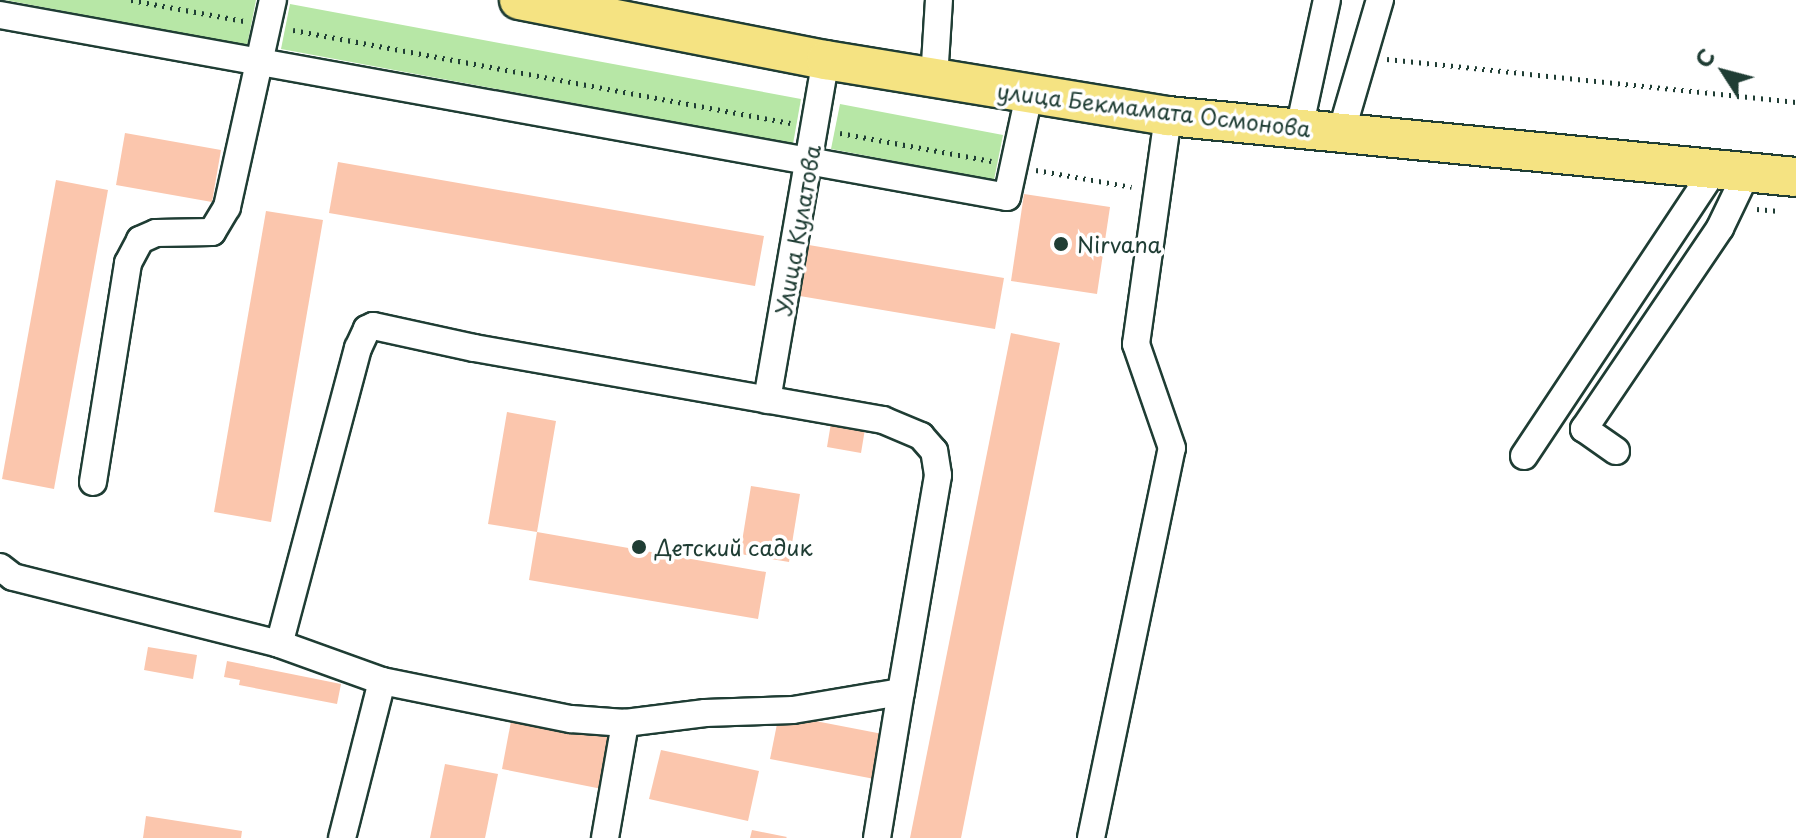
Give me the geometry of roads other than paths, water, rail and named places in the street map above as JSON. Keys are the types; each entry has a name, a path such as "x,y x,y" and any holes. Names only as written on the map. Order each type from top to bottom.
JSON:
{"highway":[{"name":"улица Бекмамата Осмонова","path":"519,0 826,60 1029,95 1168,116 1731,170 1789,194"}],"street":[{"path":"934,79 939,0"},
{"path":"1299,129 1327,0"},
{"path":"1341,133 1380,0"},
{"path":"93,482 128,263 140,240 156,233 212,232 227,207 271,13"},
{"path":"0,15 1007,197 1029,95"},
{"name":"Улица Кулатова","path":"767,400 826,60"},
{"path":"1091,838 1172,448 1136,344 1168,116"},
{"path":"1616,451 1584,429 1720,228 1730,207 1731,170"},
{"path":"1524,456 1731,170"},
{"path":"279,644 358,348 367,329 373,326 474,348 883,420 921,436 934,451 938,475 877,838"},
{"path":"0,567 13,577 279,644 382,681 571,719 625,723 705,713 793,710 901,692"},
{"path":"342,838 382,681"},
{"path":"605,838 625,723"}],"place":[{"name":"Nirvana","path":"1061,244"},
{"name":"Детский садик","path":"639,547"}]}
